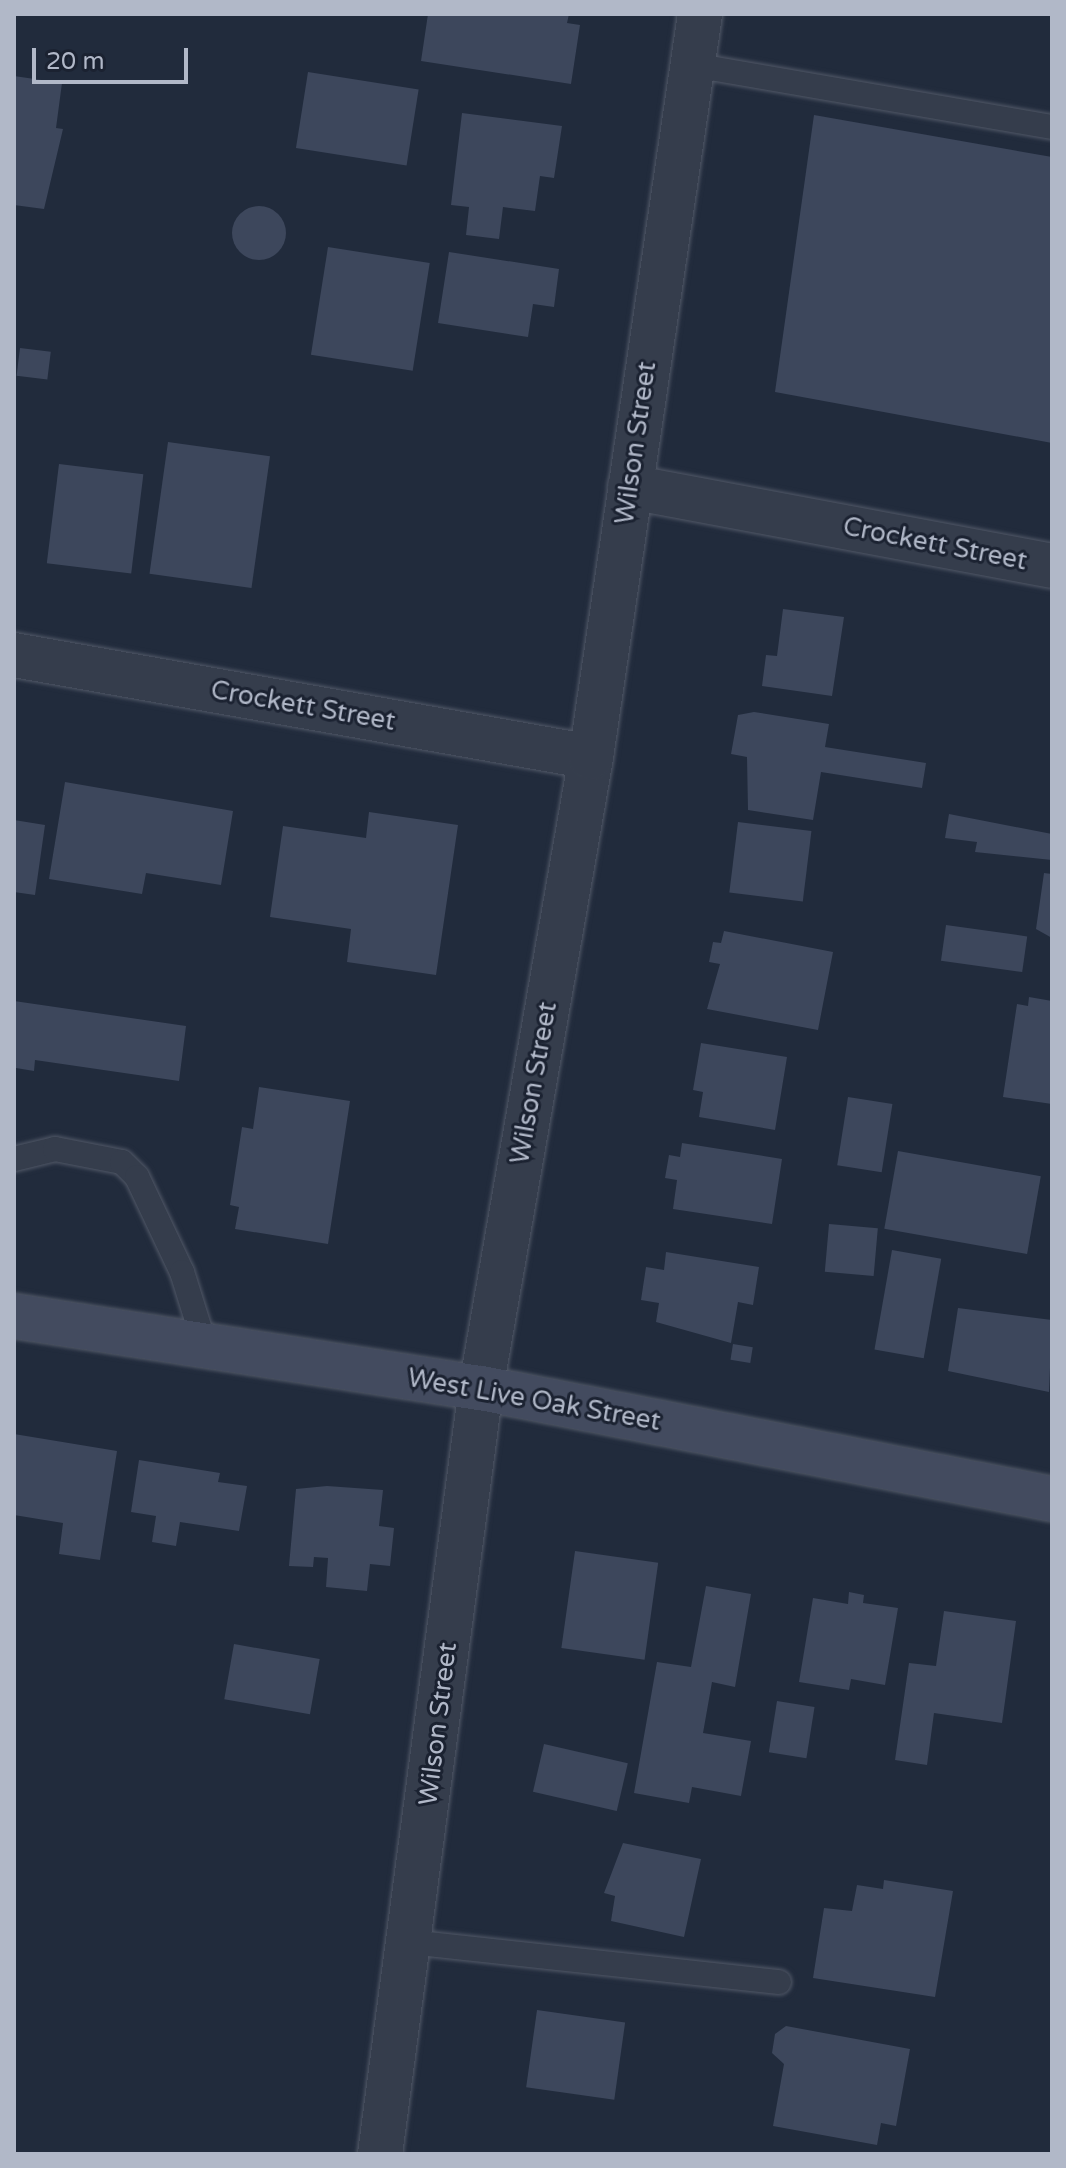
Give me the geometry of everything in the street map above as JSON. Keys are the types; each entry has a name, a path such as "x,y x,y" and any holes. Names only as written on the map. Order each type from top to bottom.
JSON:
{"street":[{"name":"Wilson Street","path":"380,2154 481,1388 591,757 700,14"},
{"name":"Crockett Street","path":"630,487 1052,566"},
{"name":"Crockett Street","path":"14,655 591,757"},
{"name":"West Live Oak Street","path":"14,1316 481,1388 1052,1499"}],"lane":[{"path":"693,65 1052,127"},
{"path":"14,1159 55,1149 122,1162 137,1177 182,1272 205,1346"},
{"path":"410,1942 779,1982"}],"building":[{"path":"428,14 569,14 567,23 580,25 571,84 421,61"},
{"path":"308,72 419,90 407,166 296,148"},
{"path":"14,76 62,83 56,128 63,129 44,209 14,205"},
{"path":"462,113 562,126 554,178 540,176 535,211 503,207 499,239 466,235 469,207 451,205"},
{"path":"814,115 1052,157 1052,443 775,392"},
{"path":"259,206 278,214 286,233 278,252 259,260 240,252 232,233 240,214"},
{"path":"328,247 430,263 413,371 311,355"},
{"path":"449,252 559,269 554,307 533,304 528,337 438,323"},
{"path":"20,348 51,352 47,380 17,376"},
{"path":"168,442 270,456 251,588 149,574"},
{"path":"59,464 143,474 131,574 47,563"},
{"path":"783,609 844,617 832,696 762,686 766,655 777,656"},
{"path":"754,712 829,724 825,747 926,763 922,788 821,772 813,820 748,810 747,757 731,754 738,715"},
{"path":"65,782 233,811 221,885 146,873 142,894 49,879"},
{"path":"369,812 458,825 436,975 347,962 351,929 270,917 283,826 366,838"},
{"path":"949,814 1052,834 1052,860 975,852 977,842 945,838"},
{"path":"14,820 45,825 35,895 14,892"},
{"path":"738,822 811,831 803,901 729,892"},
{"path":"1044,873 1052,874 1052,938 1036,929"},
{"path":"946,925 1027,936 1022,972 941,961"},
{"path":"724,931 833,952 818,1030 707,1009 720,964 709,962 713,942 721,943"},
{"path":"1029,997 1052,1001 1052,1104 1003,1097 1017,1004 1028,1006"},
{"path":"14,1001 186,1026 179,1081 35,1060 34,1071 16,1068"},
{"path":"701,1043 787,1057 775,1130 699,1117 703,1092 693,1090"},
{"path":"259,1087 350,1101 328,1244 235,1229 239,1207 230,1205 242,1127 253,1129"},
{"path":"848,1097 892,1104 882,1172 837,1165"},
{"path":"682,1143 782,1159 772,1224 673,1209 677,1180 665,1178 669,1155 680,1157"},
{"path":"898,1151 1041,1176 1027,1254 884,1229"},
{"path":"829,1224 878,1228 874,1276 825,1272"},
{"path":"892,1250 941,1259 924,1358 874,1349"},
{"path":"666,1252 759,1267 753,1305 738,1302 731,1343 656,1322 659,1303 641,1300 646,1267 664,1270"},
{"path":"958,1308 1052,1320 1049,1392 948,1371"},
{"path":"733,1344 753,1347 750,1363 730,1360"},
{"path":"14,1434 117,1451 100,1560 59,1554 63,1523 14,1515"},
{"path":"139,1460 220,1473 218,1482 247,1486 239,1531 180,1522 176,1546 152,1542 156,1516 131,1512"},
{"path":"327,1486 383,1490 379,1526 394,1528 390,1566 370,1564 367,1591 326,1587 328,1558 314,1557 313,1567 289,1566 296,1489"},
{"path":"575,1551 658,1563 645,1660 561,1648"},
{"path":"706,1586 751,1594 735,1687 712,1682 703,1733 751,1741 741,1796 692,1787 689,1803 634,1793 657,1662 691,1667"},
{"path":"849,1592 864,1595 863,1603 898,1608 885,1685 851,1679 849,1690 799,1682 813,1598 848,1604"},
{"path":"944,1611 1016,1621 1002,1723 934,1713 927,1765 895,1760 909,1663 936,1666"},
{"path":"234,1644 320,1659 310,1714 224,1699"},
{"path":"777,1701 815,1707 806,1758 769,1752"},
{"path":"544,1744 628,1763 617,1811 533,1792"},
{"path":"623,1843 701,1859 684,1937 611,1921 615,1896 604,1893"},
{"path":"884,1880 953,1891 935,1997 813,1978 824,1908 852,1911 857,1885 883,1889"},
{"path":"537,2010 625,2022 614,2100 526,2087"},
{"path":"786,2026 910,2049 896,2126 881,2123 877,2145 773,2126 784,2064 772,2053 775,2034"}]}
